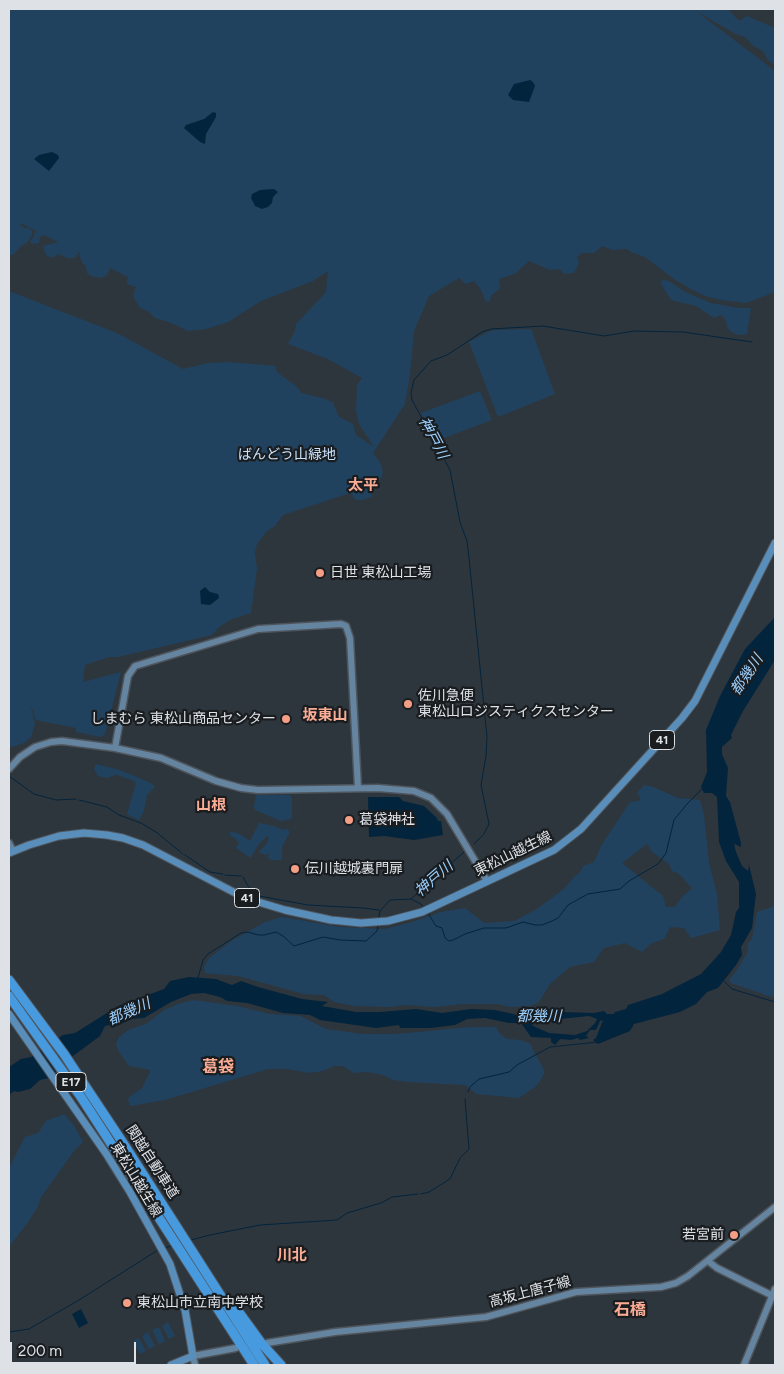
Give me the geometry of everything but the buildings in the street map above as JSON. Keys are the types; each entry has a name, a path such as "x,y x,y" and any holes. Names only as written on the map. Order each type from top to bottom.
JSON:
{"highway":[{"name":"関越自動車道","path":"9,980 34,1012 125,1146 183,1236 215,1305 254,1365"},
{"name":"関越自動車道","path":"9,996 55,1059 174,1240 196,1262 265,1365"},
{"path":"196,1262 281,1365"},
{"path":"215,1305 248,1365"}],"main road":[{"name":"東松山越生線","path":"11,852 59,836 95,834 123,838 143,844 254,901 284,910 355,923 388,921 410,916 440,904 554,850 574,835 682,718 704,686 775,543"},
{"name":"東松山越生線","path":"9,1014 107,1155 160,1245 170,1264 185,1310 193,1356"},
{"path":"170,1365 193,1356"}],"street":[{"path":"116,748 128,676 135,666 258,629 341,624 346,626 350,638 358,788"},
{"path":"9,769 28,750 51,742 62,741 116,748 161,758 216,781 241,788 265,790 358,788 414,791 431,798 448,814 487,881"},
{"path":"9,843 11,852"},
{"name":"高坂上唐子線","path":"267,1343 335,1332 486,1317 573,1292 661,1287 683,1279 775,1207"},
{"path":"708,1261 717,1268 774,1294 744,1365"},
{"path":"195,1365 193,1356 236,1348"}],"green space":[{"name":"ばんどう山緑地","path":"9,9 728,9 739,21 747,16 775,28 775,66 767,59 763,51 752,45 745,37 734,33 696,11 775,71 775,292 746,303 705,296 674,279 645,257 627,249 612,250 602,246 594,253 581,253 577,258 579,263 574,273 564,274 560,269 550,270 529,261 516,273 499,279 500,288 491,296 490,301 486,302 480,288 474,281 466,284 459,278 429,296 414,331 405,404 373,453 381,464 383,473 380,480 371,486 372,497 356,500 350,493 283,515 257,544 255,552 257,569 251,613 232,619 219,627 212,635 118,657 109,657 85,665 83,682 121,672 105,734 101,737 76,732 76,728 36,720 30,703 35,724 31,737 24,743 9,747 9,291 117,333 183,369 208,363 228,362 275,366 277,372 296,386 301,393 326,399 333,403 339,417 353,424 356,435 374,447 359,424 356,411 357,385 362,378 328,359 288,344 295,331 296,324 326,292 328,271 313,281 261,301 228,322 206,329 188,331 155,318 149,312 139,307 133,296 136,287 127,284 128,277 110,268 107,275 101,278 91,276 87,273 86,266 83,264 79,255 81,253 79,252 75,258 67,258 58,254 52,258 46,255 43,246 58,242 44,235 40,237 39,243 32,244 30,241 36,231 21,223 20,225 24,228 32,231 32,235 27,243 21,246 13,255 9,255"},
{"path":"663,280 669,281 685,292 711,303 738,308 751,308 747,334 738,335 730,331 726,320 721,315 714,318 696,306 671,300 660,282"},
{"path":"531,329 555,394 498,417 469,342 495,330"},
{"path":"480,391 492,420 436,441 421,413"},
{"path":"96,764 120,770 151,783 155,787 147,795 144,811 139,820 127,814 136,783 117,775 108,778 98,776 94,769"},
{"path":"644,785 678,798 700,800 704,815 709,863 717,894 720,930 691,938 684,928 670,927 664,939 650,944 642,952 625,943 604,948 594,962 570,967 550,984 539,1002 530,1006 510,1007 497,1004 463,1004 434,1007 405,1005 392,1007 355,1006 334,1002 324,995 304,994 238,976 205,973 204,967 209,958 233,940 265,922 282,917 340,927 384,929 441,912 465,908 484,923 514,921 537,909 564,889 581,871 583,866 594,862 601,846 630,802 641,799 637,793","holes":["647,844 652,852 668,863 672,871 678,873 692,888 675,907 666,907 663,896 622,863"]},
{"path":"256,795 290,795 292,798 291,819 281,821 255,810"},
{"path":"259,823 283,830 287,829 290,832 282,847 282,860 271,860 268,858 269,854 265,855 259,852 267,843 269,836 258,845 251,858 236,848 239,843 230,836 230,832 238,833 250,841"},
{"path":"775,906 775,998 731,983 729,980 747,953 748,943 752,939 757,912"},
{"path":"194,1000 237,1006 270,1014 300,1016 326,1029 363,1034 397,1034 470,1027 496,1027 499,1033 507,1039 520,1040 531,1044 545,1072 535,1087 519,1098 477,1094 465,1085 408,1082 393,1080 383,1075 367,1072 354,1073 343,1066 334,1066 323,1071 309,1073 288,1069 268,1069 165,1100 130,1106 128,1098 142,1088 151,1070 129,1066 116,1045 119,1037 130,1029 146,1024 164,1010"},
{"path":"64,1114 75,1127 83,1142 74,1151 41,1197 37,1208 9,1247 9,1168 25,1137 38,1133 46,1121"},
{"path":"168,1322 175,1336 169,1339 162,1326"},
{"path":"159,1327 165,1341 159,1344 152,1330"},
{"path":"148,1332 155,1346 149,1349 142,1336"},
{"path":"139,1338 146,1351 140,1354 133,1341"}],"water":[{"path":"530,80 535,86 529,102 513,100 508,95 514,84"},
{"path":"213,112 216,113 216,117 206,134 205,144 184,128 186,125 204,119"},
{"path":"52,152 58,155 59,158 49,171 34,159 39,155"},
{"path":"274,189 278,192 268,207 262,209 255,206 251,198 252,194 260,190"},
{"path":"205,587 210,592 218,594 219,598 210,605 201,604 200,591"},
{"name":"都幾川","path":"775,617 775,660 743,711 731,735 732,738 722,747 722,754 728,768 726,796 730,802 741,847 734,844 742,866 748,871 749,865 756,894 752,928 741,947 742,955 736,965 718,988 707,992 696,1004 680,1012 634,1024 630,1031 598,1044 593,1040 596,1038 603,1020 600,1021 596,1030 590,1030 586,1036 589,1038 580,1040 578,1038 571,1040 560,1039 555,1045 551,1042 551,1038 531,1037 521,1023 509,1023 485,1018 467,1019 455,1025 431,1028 400,1028 399,1025 376,1028 320,1020 310,1015 283,1013 247,1003 227,1001 204,993 191,994 171,1002 144,1018 132,1019 112,1028 110,1025 105,1026 100,1036 73,1056 49,1078 40,1080 30,1089 14,1091 9,1095 9,1067 21,1059 31,1057 63,1035 75,1033 118,1006 164,989 170,981 189,977 216,979 232,985 241,981 302,999 328,1002 322,1006 356,1012 416,1009 442,1013 471,1009 495,1010 527,1017 554,1014 553,1012 594,1013 604,1011 607,1014 614,1014 626,1009 628,1005 662,994 701,974 721,952 731,935 736,912 739,908 739,882 726,861 719,842 717,797 712,793 704,793 701,787 707,772 706,730 720,696 745,649","holes":["589,1016 597,1019 587,1031 575,1035 549,1033 533,1026 531,1022"]},
{"path":"368,797 399,797 403,801 424,806 438,821 441,821 443,835 414,840 384,836 369,837"},
{"path":"81,1309 88,1323 79,1328 72,1314"}],"waterway":[{"name":"神戸川","path":"474,844 484,834 489,824 481,785 487,737 467,541 460,522 450,470 412,400 411,393 414,380 431,361 447,355 482,332 491,329 543,326 604,336 634,331 683,332 752,342"},
{"path":"9,776 34,794 56,800 76,799"},
{"path":"428,913 436,926 442,928 445,938 449,941 484,928 506,928 523,922 542,925 552,921 558,918 568,905 588,894 620,889 629,881 658,864 666,853 674,820 702,789"},
{"path":"79,800 107,807 119,815 141,823 156,832 183,854"},
{"name":"神戸川","path":"378,920 380,911 390,900 411,899 464,852"},
{"path":"185,855 210,872 223,874"},
{"path":"225,875 241,876"},
{"path":"243,877 248,886 259,896 308,905 379,910"},
{"path":"411,899 421,904 424,908"},
{"name":"神戸川","path":"198,978 203,960 208,954 241,933 248,932 264,935 276,932 294,946 323,937 366,941 377,931 378,924"},
{"path":"724,981 732,989 775,1002"},
{"path":"468,1092 470,1087 479,1079 509,1072 517,1065 550,1047 598,1042"},
{"path":"421,1194 429,1192 450,1179 460,1158 469,1149 465,1099"},
{"path":"191,1240 260,1225 337,1220 347,1213 381,1203 392,1197 418,1194"},
{"path":"164,1248 172,1246"},
{"path":"9,1332 29,1329 158,1250"}],"place":[{"name":"日世 東松山工場","path":"320,573"},
{"name":"佐川急便 東松山ロジスティクスセンター","path":"408,704"},
{"name":"しまむら 東松山商品センター","path":"286,719"},
{"name":"葛袋神社","path":"349,820"},
{"name":"伝川越城裏門扉","path":"295,869"},
{"name":"若宮前","path":"734,1235"},
{"name":"東松山市立南中学校","path":"127,1303"}],"district":[{"name":"太平","path":"363,486"},
{"name":"坂東山","path":"325,716"},
{"name":"山根","path":"211,806"},
{"name":"葛袋","path":"218,1067"},
{"name":"川北","path":"292,1256"},
{"name":"石橋","path":"630,1310"}]}
